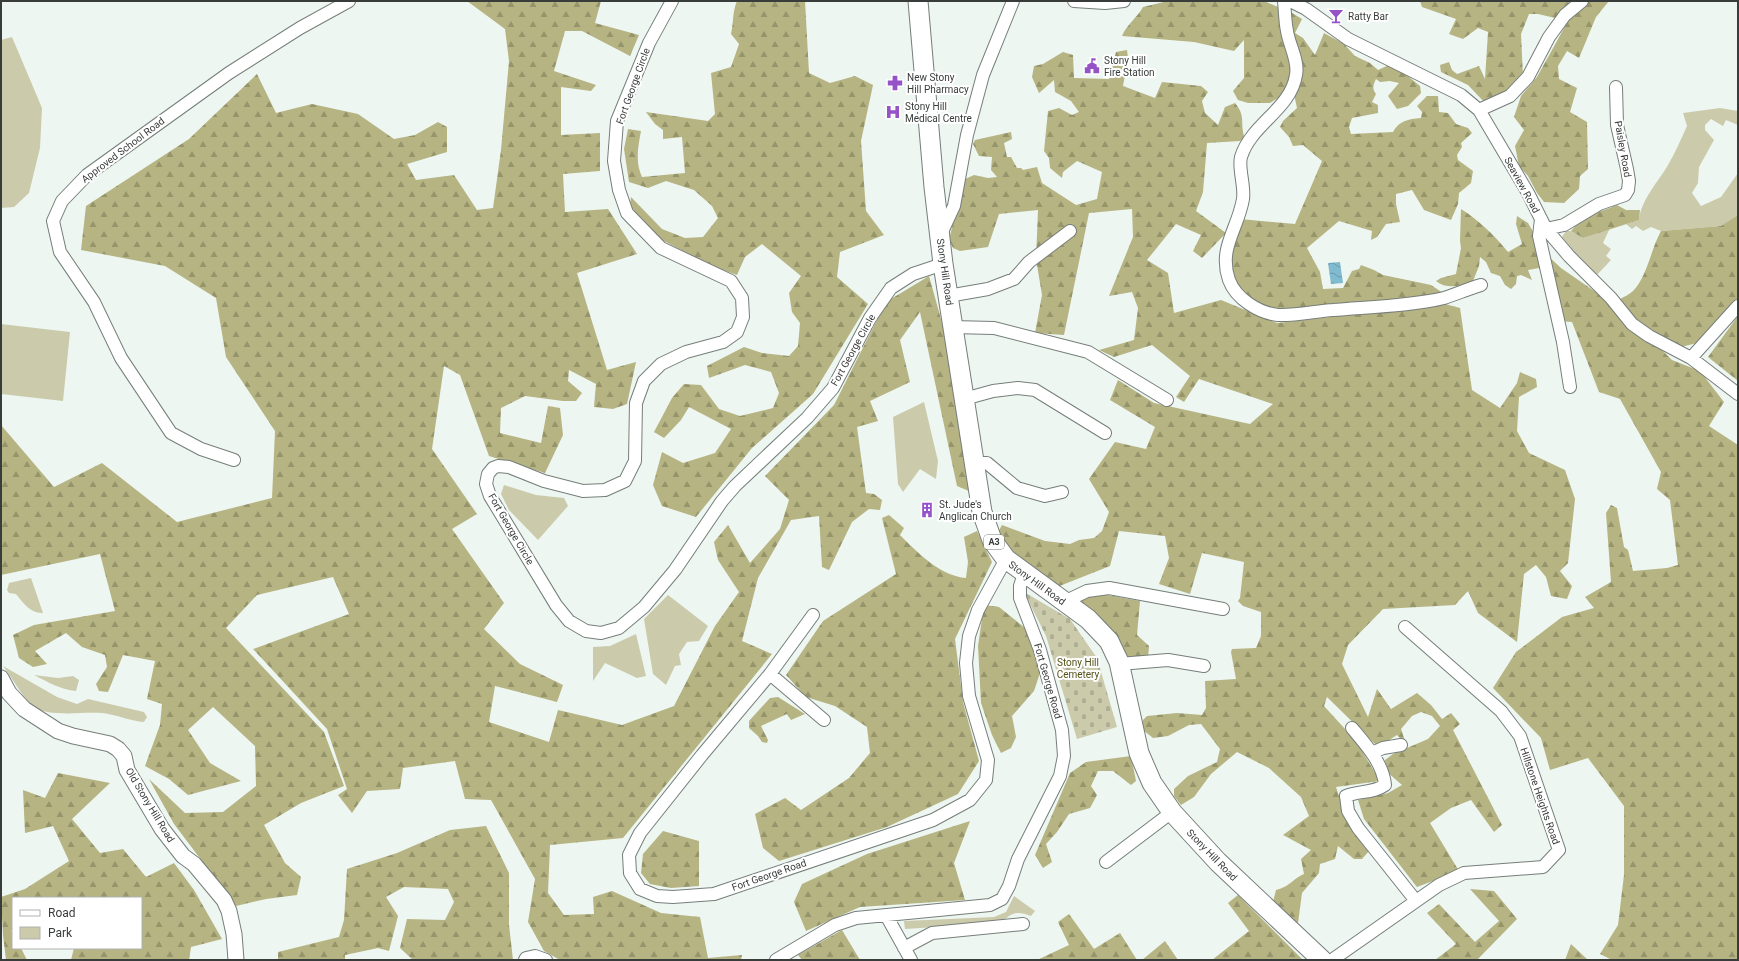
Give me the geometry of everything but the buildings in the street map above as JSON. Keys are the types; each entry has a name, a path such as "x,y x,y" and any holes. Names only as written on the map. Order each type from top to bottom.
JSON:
{"main road":[{"name":"Stony Hill Road","path":"918,1 933,180 942,264 982,512 992,540 1006,559 1024,574 1088,619 1109,641 1119,664 1139,754 1152,783 1172,812 1218,862 1322,960"}],"street":[{"name":"Approved School Road","path":"234,460 201,449 171,433 121,358 94,302 60,252 53,221 62,201 87,175 229,73 300,28 349,1"},
{"name":"Fort George Circle","path":"672,1 649,43 617,121 614,161 619,190 628,212 661,248 730,281 742,298 743,316 737,332 723,342 686,352 661,364 644,381 636,403 635,461 625,480 605,490 583,491 544,481 509,467 498,466 492,468 488,474 486,484 490,496 556,605 569,621 586,631 601,632 619,628 644,607 675,570 726,496 807,418 833,388 870,318 891,288 913,274 942,264"},
{"path":"940,237 954,206 967,135 983,75 1013,1"},
{"path":"1074,1 1105,3 1124,1"},
{"path":"1284,1 1287,31 1296,63 1296,75 1288,97 1256,131 1247,144 1241,158 1243,197 1238,218 1226,250 1225,265 1229,281 1238,295 1254,308 1278,315 1418,302 1443,298 1481,285"},
{"name":"Seaview Road","path":"1290,1 1309,5 1348,40 1462,95 1479,110 1528,193 1544,224 1569,256 1611,298 1632,324 1649,336 1691,358 1738,394"},
{"path":"1479,110 1510,96 1528,76 1549,37 1565,15 1582,1"},
{"name":"Paisley Road","path":"1544,224 1564,225 1599,204 1625,195 1628,190 1629,181 1627,169 1617,125 1616,87"},
{"path":"1544,224 1539,236 1563,342 1570,387"},
{"path":"948,296 988,289 1014,279 1029,262 1070,231"},
{"path":"1691,358 1738,306"},
{"path":"952,327 994,328 1088,352 1167,400"},
{"path":"964,399 993,391 1018,388 1035,390 1105,433"},
{"path":"974,463 987,463 1017,488 1045,496 1062,492"},
{"name":"Fort George Road","path":"813,615 770,674 702,755 640,833 629,855 630,873 640,889 657,896 673,897 714,894 933,820 970,800 986,780 988,760 969,696 966,663 969,636 978,610 1006,559"},
{"name":"Fort George Road","path":"776,960 835,925 856,918 990,906 1002,899 1018,859 1060,776 1064,756 1062,730 1040,650 1020,598 1020,586 1024,574"},
{"path":"1064,602 1086,591 1109,588 1223,609"},
{"name":"Hillstone Heights Road","path":"1332,960 1439,885 1464,873 1543,867 1559,850 1520,736 1502,711 1405,627"},
{"path":"1119,664 1168,660 1204,666"},
{"path":"770,674 824,720"},
{"name":"Old Stony Hill Road","path":"1,678 9,693 24,709 58,731 73,736 110,744 118,749 124,756 127,770 162,829 183,856 194,864 224,900 229,911 234,934 236,960"},
{"path":"1352,728 1372,753 1384,777 1385,785 1380,789 1355,792 1346,796 1348,811 1358,828 1416,900"},
{"path":"1372,753 1383,748 1401,745"},
{"path":"1106,862 1172,812"},
{"path":"886,915 911,960"},
{"path":"904,948 932,933 1024,924"},
{"path":"524,960 535,956 546,960"}],"green space":[{"path":"467,1 601,1 595,23 639,35 630,56 582,31 565,31 554,71 596,85 591,91 561,87 561,135 600,133 600,171 563,174 565,212 608,209 637,254 577,273 607,370 636,362 627,404 613,409 594,407 596,384 569,370 568,381 582,393 576,401 563,401 525,396 501,408 500,433 541,443 548,406 560,408 563,435 545,473 489,456 460,375 444,366 432,449 477,514 452,529 504,603 484,629 520,664 563,685 557,702 495,686 489,722 549,742 558,710 622,725 674,706 715,626 739,592 718,560 714,542 728,525 750,563 780,529 789,500 765,476 834,405 886,302 929,276 953,362 971,492 957,486 920,312 900,340 910,382 870,401 878,421 857,427 866,493 874,494 882,500 880,510 869,509 852,522 829,570 822,567 819,516 791,520 758,578 742,641 772,654 623,838 550,845 548,893 564,915 594,914 593,897 612,891 661,913 700,917 708,958 742,955 741,960 560,960 544,951 528,922 535,879 491,800 465,799 455,761 403,768 400,789 367,791 352,813 338,795 347,789 327,729 253,649 349,614 333,577 257,595 226,628 324,732 344,786 301,803 264,825 285,863 301,877 297,895 266,899 236,906 174,824 149,779 185,813 223,812 256,786 255,746 213,707 188,730 210,763 241,781 188,795 169,779 145,766 160,725 162,704 147,699 155,661 123,655 108,692 99,691 96,684 107,667 105,655 82,647 66,633 35,651 47,664 33,667 19,658 13,635 34,625 115,611 100,554 1,575 1,425 54,487 102,463 177,522 272,498 275,431 226,357 216,298 165,266 81,250 86,206 189,139 257,74 276,113 312,104 358,114 394,139 415,135 438,122 447,127 447,152 407,164 416,180 454,175 477,210 493,208 501,150 509,61 505,29"},
{"path":"737,1 805,1 809,73 830,83 855,76 873,85 861,141 866,211 884,235 840,252 837,277 868,304 813,394 752,448 696,517 662,506 653,485 662,452 683,463 715,453 731,429 689,407 681,420 664,438 654,432 672,398 684,384 701,385 719,409 740,416 773,408 779,393 771,372 745,365 709,378 707,366 744,347 762,353 789,356 798,346 800,323 792,312 789,293 801,276 762,244 745,257 737,275 714,267 658,238 630,206 631,197 662,229 685,238 703,237 718,218 712,206 694,190 666,181 648,188 629,182 624,149 628,129 641,131 638,149 638,166 642,177 685,173 682,137 663,139 663,130 655,124 646,112 708,121 715,114 711,73 731,67 739,44 731,34 734,9"},
{"path":"1168,1 1264,1 1278,7 1292,72 1284,94 1270,103 1248,103 1238,100 1233,91 1244,78 1244,40 1234,51 1194,42 1122,36 1143,7"},
{"path":"1420,1 1573,1 1567,5 1555,18 1538,14 1529,14 1521,34 1523,77 1512,94 1488,106 1468,85 1441,72 1440,65 1449,62 1452,70 1457,74 1479,66 1485,79 1488,32 1478,28 1463,39 1449,34 1456,19 1422,7"},
{"path":"1589,1 1609,1 1596,17 1579,58 1567,51 1558,66 1559,79 1577,88 1570,112 1587,122 1588,169 1580,176 1579,189 1564,203 1544,202 1537,193 1528,176 1519,166 1515,146 1524,130 1514,117 1521,96 1537,77 1568,21 1578,9"},
{"path":"1289,11 1302,19 1295,33 1303,38 1315,55 1324,33 1344,44 1355,56 1370,63 1378,70 1389,65 1404,73 1420,86 1421,93 1408,106 1397,109 1388,96 1399,83 1390,81 1380,82 1376,79 1373,87 1376,94 1372,102 1378,105 1378,113 1352,118 1349,127 1351,134 1393,132 1398,125 1404,121 1421,118 1422,112 1417,106 1427,96 1438,96 1439,112 1448,113 1456,124 1468,128 1472,133 1461,143 1462,147 1457,155 1458,160 1473,171 1471,183 1459,193 1458,204 1451,220 1424,210 1412,190 1396,194 1396,204 1400,222 1386,224 1377,237 1371,240 1372,231 1339,221 1307,248 1320,272 1323,289 1343,288 1352,271 1359,269 1361,265 1383,275 1431,285 1446,295 1280,312 1256,305 1240,292 1234,278 1229,252 1240,219 1295,224 1322,161 1303,145 1293,146 1289,137 1280,127 1283,121 1297,108 1293,90"},
{"path":"12,37 42,108 40,148 29,193 14,207 1,208 1,40"},
{"path":"1127,50 1128,58 1123,86 1155,98 1162,82 1201,86 1208,92 1202,101 1205,113 1218,125 1225,107 1235,103 1242,115 1244,136 1247,137 1240,141 1207,143 1203,192 1196,211 1226,233 1202,258 1193,251 1201,235 1176,224 1147,260 1168,273 1174,313 1221,300 1277,323 1445,304 1460,308 1472,390 1500,408 1517,383 1520,372 1536,379 1537,387 1519,397 1517,431 1529,453 1565,470 1575,499 1568,563 1560,571 1572,586 1567,599 1551,596 1546,577 1536,565 1524,574 1517,642 1478,613 1468,591 1455,605 1383,609 1348,645 1342,664 1368,717 1377,689 1391,709 1417,693 1431,705 1442,719 1451,713 1460,724 1453,730 1502,825 1494,832 1471,800 1451,808 1430,823 1459,871 1417,887 1364,819 1358,800 1388,793 1402,785 1387,772 1385,760 1393,754 1428,739 1440,726 1432,716 1421,712 1412,716 1401,729 1406,744 1397,735 1378,747 1327,697 1324,706 1356,741 1380,781 1336,787 1348,824 1369,851 1362,859 1354,859 1338,846 1335,859 1320,864 1319,873 1302,893 1298,923 1283,913 1273,902 1276,890 1285,887 1296,878 1304,874 1301,859 1311,850 1283,835 1309,816 1301,797 1269,768 1237,752 1211,774 1194,797 1181,805 1174,796 1174,789 1188,776 1217,762 1220,749 1201,724 1189,725 1168,736 1153,738 1143,730 1143,720 1147,716 1177,713 1202,715 1206,708 1205,681 1236,679 1231,652 1232,649 1256,648 1261,636 1261,612 1243,606 1238,601 1240,598 1244,562 1202,553 1190,594 1159,584 1169,558 1165,536 1119,531 1110,566 1057,587 1032,571 996,536 1002,525 1045,541 1070,544 1079,540 1094,538 1102,531 1109,512 1089,479 1115,442 1146,449 1155,427 1110,400 1118,380 1154,403 1250,424 1273,404 1199,379 1184,402 1176,397 1190,376 1152,345 1114,357 1099,350 1134,340 1138,308 1132,292 1109,296 1133,237 1132,209 1089,213 1064,335 1035,333 1042,295 1036,259 1038,210 999,214 988,247 960,251 953,248 949,240 963,180 974,175 988,178 997,177 991,170 992,157 979,156 973,144 975,140 1011,132 1012,139 1004,143 1007,157 1011,157 1017,168 1021,168 1023,170 1037,167 1042,183 1076,205 1097,199 1102,172 1077,161 1063,172 1062,178 1050,168 1049,158 1044,151 1048,111 1059,108 1072,115 1079,112 1071,101 1055,92 1054,80 1039,93 1032,77 1034,66 1043,64 1063,52 1073,55 1074,78 1109,79 1116,52"},
{"path":"1720,108 1738,111 1738,125 1726,120 1723,126 1711,119 1705,125 1705,130 1714,140 1699,167 1698,183 1692,193 1701,206 1721,197 1738,173 1738,215 1722,226 1661,231 1651,227 1643,231 1636,226 1632,229 1626,224 1639,220 1646,198 1671,160 1687,126 1683,113"},
{"path":"1617,205 1626,210 1640,210 1639,220 1583,238 1571,231 1587,217"},
{"path":"1461,209 1474,218 1508,252 1522,244 1516,224 1517,216 1528,223 1546,254 1561,268 1600,295 1629,326 1660,348 1672,360 1700,371 1724,402 1709,426 1738,445 1738,960 1612,960 1600,954 1618,925 1624,875 1624,806 1588,758 1550,770 1541,738 1493,688 1516,652 1562,617 1594,608 1585,597 1611,582 1606,513 1611,505 1617,508 1624,547 1628,550 1633,571 1667,568 1678,565 1670,500 1657,489 1661,472 1620,399 1599,392 1572,322 1559,321 1556,300 1539,268 1528,270 1532,280 1521,275 1517,276 1516,284 1511,289 1505,285 1500,276 1491,273 1486,262 1480,257 1479,266 1473,281 1459,286 1445,286 1436,281 1456,274 1461,248"},
{"path":"1738,215 1738,298 1697,343 1681,347 1639,324 1620,299 1632,292 1638,285 1661,231 1721,226"},
{"path":"1610,228 1603,243 1611,249 1606,256 1611,260 1595,277 1560,240 1566,231 1571,231 1583,238"},
{"path":"1738,316 1738,381 1708,357"},
{"path":"1,324 70,332 63,401 1,394"},
{"path":"924,402 938,461 936,479 920,469 903,492 898,484 893,417"},
{"path":"504,485 536,495 564,498 568,506 538,540 509,510 501,494"},
{"path":"889,515 904,528 900,535 907,542 922,556 947,573 966,578 968,562 964,537 977,531 992,562 955,639 963,702 979,761 958,794 887,827 779,861 763,848 755,814 785,798 801,810 849,778 870,753 867,727 835,706 806,697 786,675 823,621 896,574 882,518"},
{"path":"31,578 43,613 31,610 16,594 9,593 7,590 9,583"},
{"name":"Stony Hill Cemetery","path":"1024,592 1070,619 1097,658 1117,727 1077,739 1046,636"},
{"path":"668,595 708,626 699,641 687,642 679,654 681,665 675,666 666,685 653,674 644,619"},
{"path":"1107,595 1140,601 1137,635 1149,646 1148,659 1133,660 1125,655 1078,603 1083,598"},
{"path":"984,605 999,607 1025,628 1041,670 1034,691 1012,716 1016,737 1011,748 1001,753 992,735 981,703 978,646"},
{"path":"636,634 646,676 637,678 605,663 593,681 593,647 610,646"},
{"path":"3,666 57,697 77,704 88,699 144,712 147,717 144,722 100,713 59,713 39,710 29,703"},
{"path":"34,675 58,678 73,676 79,680 76,691 49,683"},
{"path":"778,697 805,714 791,720 787,714 761,726 768,740 767,743 762,742 749,728 749,721 770,698"},
{"path":"1131,756 1136,781 1131,785 1113,771 1098,771 1091,786 1097,795 1090,808 1069,814 1057,832 1046,844 1052,862 1043,868 1035,855 1070,773 1086,762"},
{"path":"58,773 110,783 72,819 100,853 123,849 146,877 174,863 194,890 222,939 191,947 189,960 71,960 74,949 142,949 142,897 12,897 12,949 22,949 27,960 6,960 1,897 25,889 69,861 53,826 25,833 23,790 45,798"},
{"path":"970,821 954,863 965,900 860,907 806,931 794,902 802,884 867,854"},
{"path":"486,826 509,873 509,925 513,960 413,960 400,948 407,919 445,920 454,902 448,889 404,887 386,897 398,916 389,951 378,948 345,955 345,960 278,960 278,952 339,937 344,920 347,869 397,853 450,830"},
{"path":"663,831 699,841 699,886 671,888 650,884 641,873 643,854"},
{"path":"1470,889 1494,891 1517,919 1477,960 1435,960 1456,944 1427,913 1439,904 1475,942 1499,921"},
{"path":"1238,895 1303,960 1212,960 1249,931 1228,903"},
{"path":"1014,896 1035,911 1031,916 1018,913 1011,915 1000,923 905,929 904,921 994,917 1006,912"},
{"path":"1069,914 1094,949 1120,933 1137,960 1037,960 1069,945 1058,922"},
{"path":"842,930 860,960 802,960 798,955"},
{"path":"1165,941 1178,960 1142,960"},
{"path":"1571,944 1588,960 1565,960"}],"water":[{"path":"1340,262 1343,283 1331,284 1328,263"}],"place":[{"name":"Ratty Bar","path":"1336,16"},
{"name":"Stony Hill Fire Station","path":"1092,66"},
{"name":"New Stony Hill Pharmacy","path":"895,83"},
{"name":"Stony Hill Medical Centre","path":"893,112"},
{"name":"St. Jude's Anglican Church","path":"927,510"}]}
